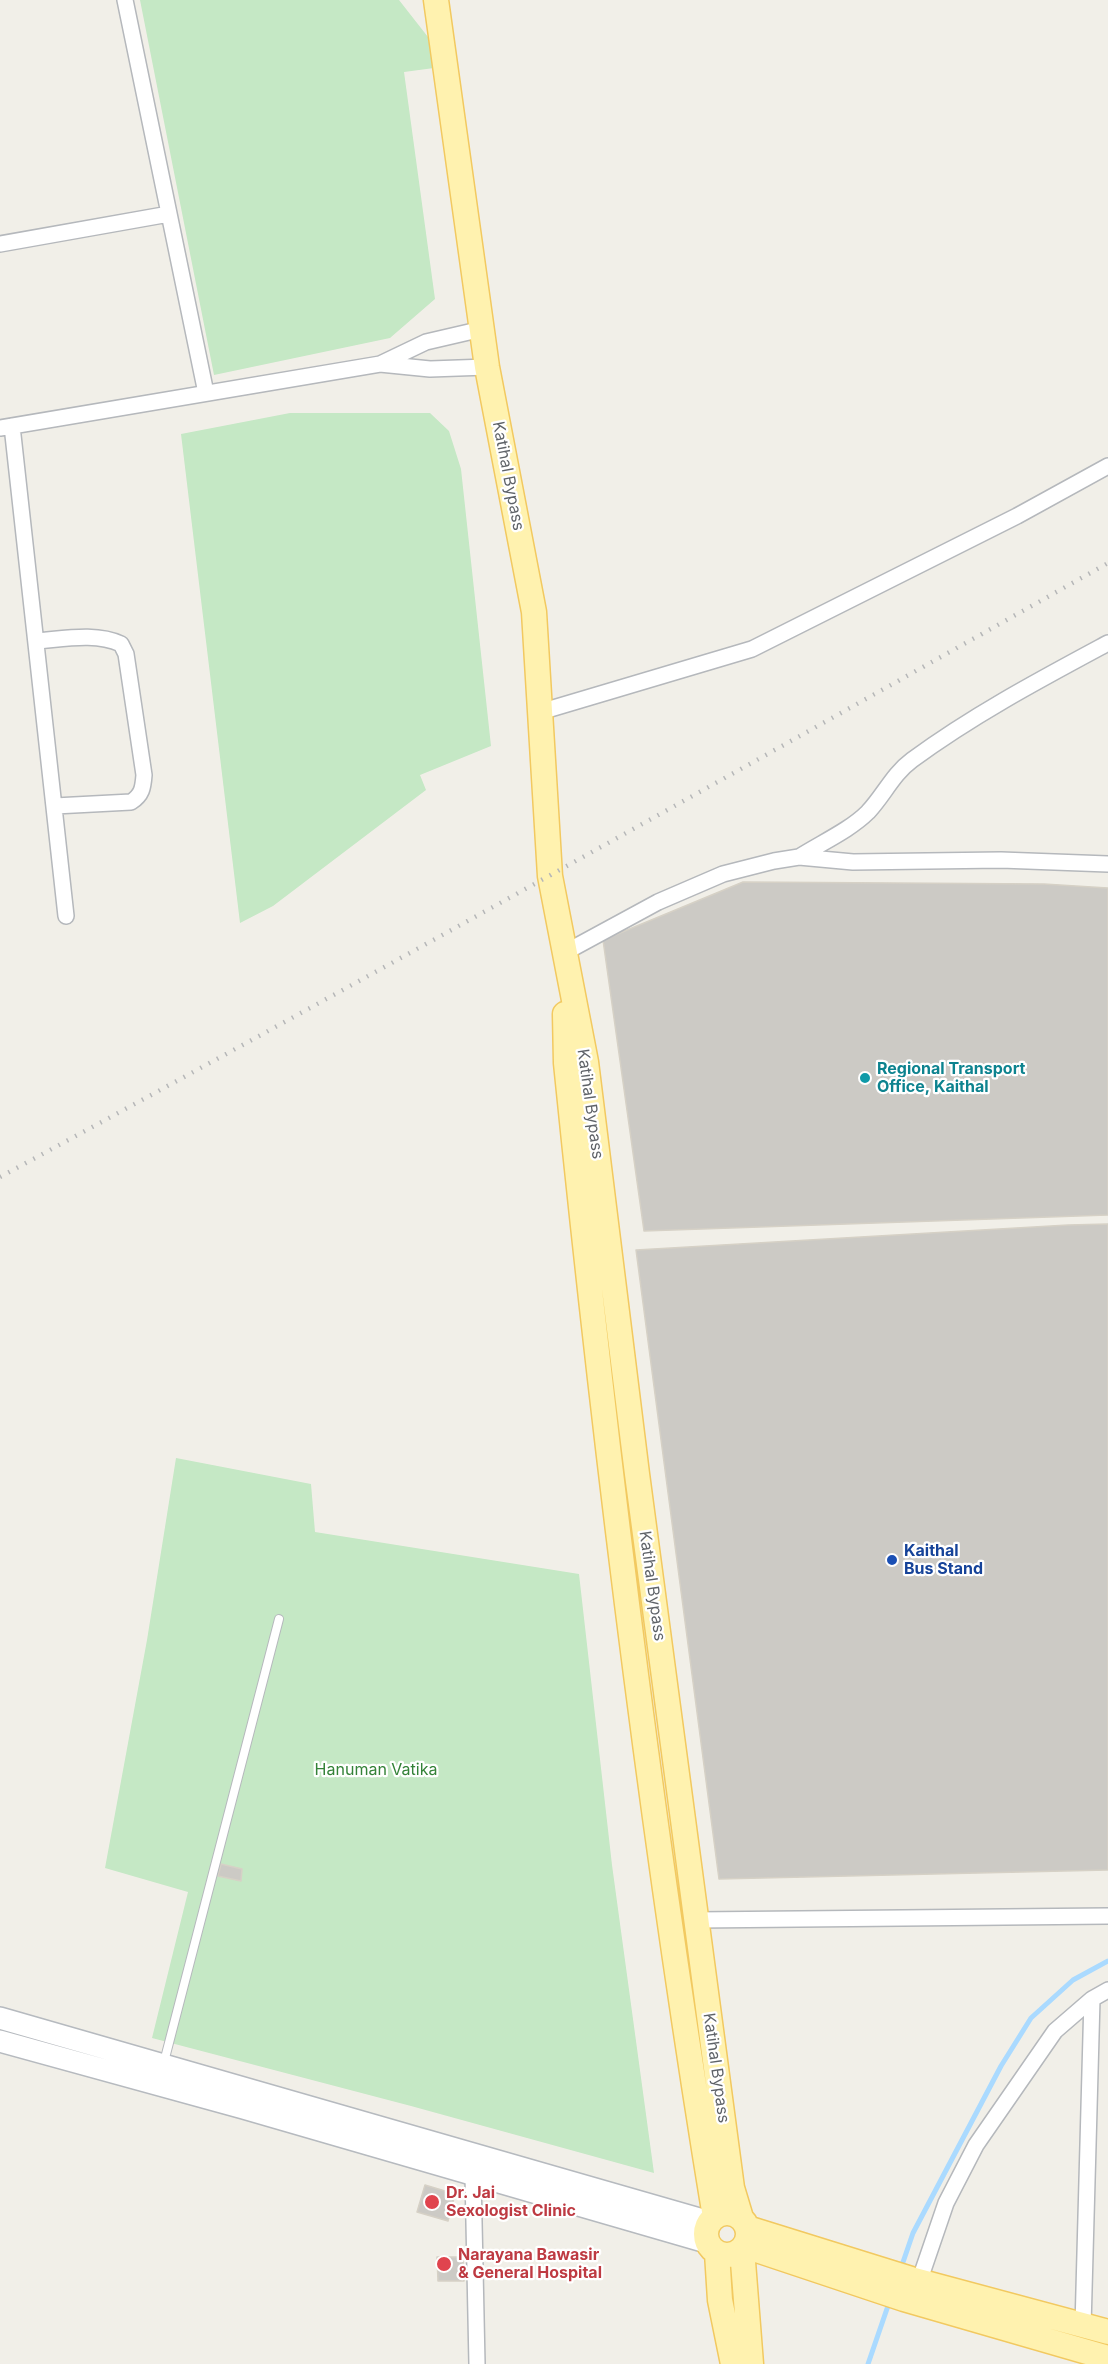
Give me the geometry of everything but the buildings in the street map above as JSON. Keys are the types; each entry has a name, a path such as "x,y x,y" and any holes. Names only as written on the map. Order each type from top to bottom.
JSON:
{"main road":[{"name":"Katihal Bypass","path":"436,0 487,367 534,612 550,876 586,1062 637,1474 732,2188 744,2235 751,2364"},
{"name":"Katihal Bypass","path":"564,953 566,1063 611,1478 720,2300 733,2364"},
{"path":"0,2018 164,2064 712,2233 730,2255 744,2235"},
{"path":"0,2041 473,2175 712,2233"},
{"path":"712,2233 725,2213 744,2235 881,2280 1108,2332"},
{"path":"911,2287 1108,2358"}],"street":[{"path":"125,0 206,393"},
{"path":"0,244 169,214"},
{"path":"380,364 426,342 482,329"},
{"path":"66,916 36,641 6,427 380,364 430,369 487,367"},
{"path":"540,712 752,649 1017,516 1108,466"},
{"path":"36,641 98,637 109,638 121,644 126,654 144,775 143,789 139,796 131,802 55,806"},
{"path":"799,857 867,813 894,776 909,761 1028,686 1108,643"},
{"path":"564,953 658,902 723,874 750,866 799,857 853,862 1001,860 1108,864"},
{"path":"696,1920 1108,1916"},
{"path":"911,2287 946,2204 976,2145 1055,2031 1092,1999 1108,1990"},
{"path":"1083,2326 1092,1999"},
{"path":"473,2175 477,2364"}],"lane":[{"path":"164,2064 279,1619"}],"green space":[{"path":"140,0 399,0 428,37 434,68 404,72 435,299 390,338 214,375"},
{"path":"290,413 430,413 449,431 461,469 491,746 420,775 426,790 273,906 240,923 181,434"},
{"name":"Hanuman Vatika","path":"176,1458 311,1484 315,1532 579,1574 612,1865 654,2173 152,2038 188,1892 105,1868 147,1640"}],"waterway":[{"path":"901,2268 913,2233 1001,2066 1031,2018 1073,1980 1108,1961"},
{"path":"868,2364 890,2300"}],"railway":[{"path":"0,1177 556,872 1108,563"}],"place":[{"name":"Regional Transport Office, Kaithal","path":"865,1078"},
{"name":"Kaithal Bus Stand","path":"892,1560"},
{"name":"Dr. Jai Sexologist Clinic","path":"432,2202"},
{"name":"Narayana Bawasir & General Hospital","path":"444,2264"}]}
